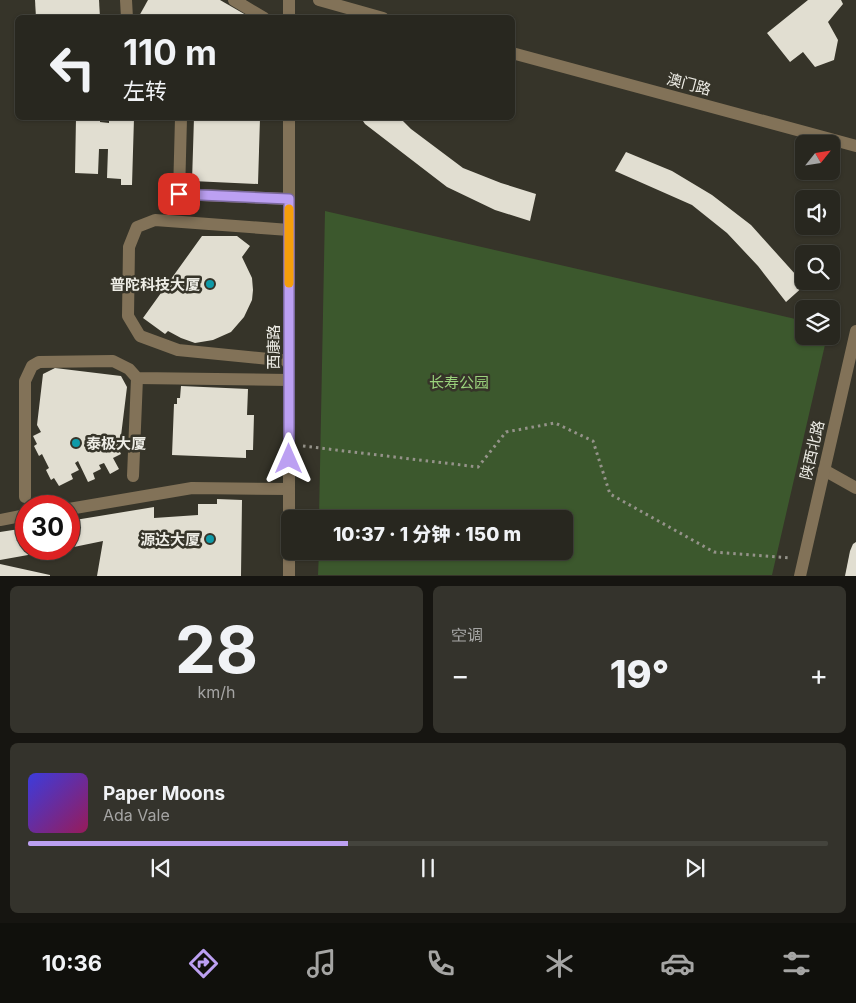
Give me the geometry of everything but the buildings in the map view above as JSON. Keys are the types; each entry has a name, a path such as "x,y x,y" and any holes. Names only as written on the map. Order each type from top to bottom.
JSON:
{"street":[{"path":"126,0 127,15"},
{"path":"234,0 259,15"},
{"path":"289,0 289,15"},
{"path":"319,0 372,15"},
{"name":"澳门路","path":"515,54 856,146"},
{"path":"181,120 179,194 289,199"},
{"name":"西康路","path":"289,120 289,576"},
{"path":"289,230 155,220 137,227 128,247 128,316 140,336 178,350 289,361"},
{"name":"陕西北路","path":"800,576 856,331"},
{"path":"25,495 25,382 32,366 39,362 113,362 129,369 137,378 133,476"},
{"path":"137,378 289,380"},
{"path":"824,470 856,488"},
{"path":"80,506 192,488 289,489"},
{"path":"0,520 15,518"}],"path":[{"path":"289,444 478,467 506,432 555,423 593,441 610,494 714,552 804,560"}],"green space":[{"name":"长寿公园","path":"325,211 795,319 795,345 825,345 772,575 318,575 319,560 573,560 573,510 319,510"}],"slow traffic":[{"path":"289,209 289,283"}],"place":[{"name":"普陀科技大厦","path":"210,284"},
{"name":"泰极大厦","path":"76,443"},
{"name":"源达大厦","path":"210,539"}],"route":[{"path":"179,194 289,199 289,459"}]}
